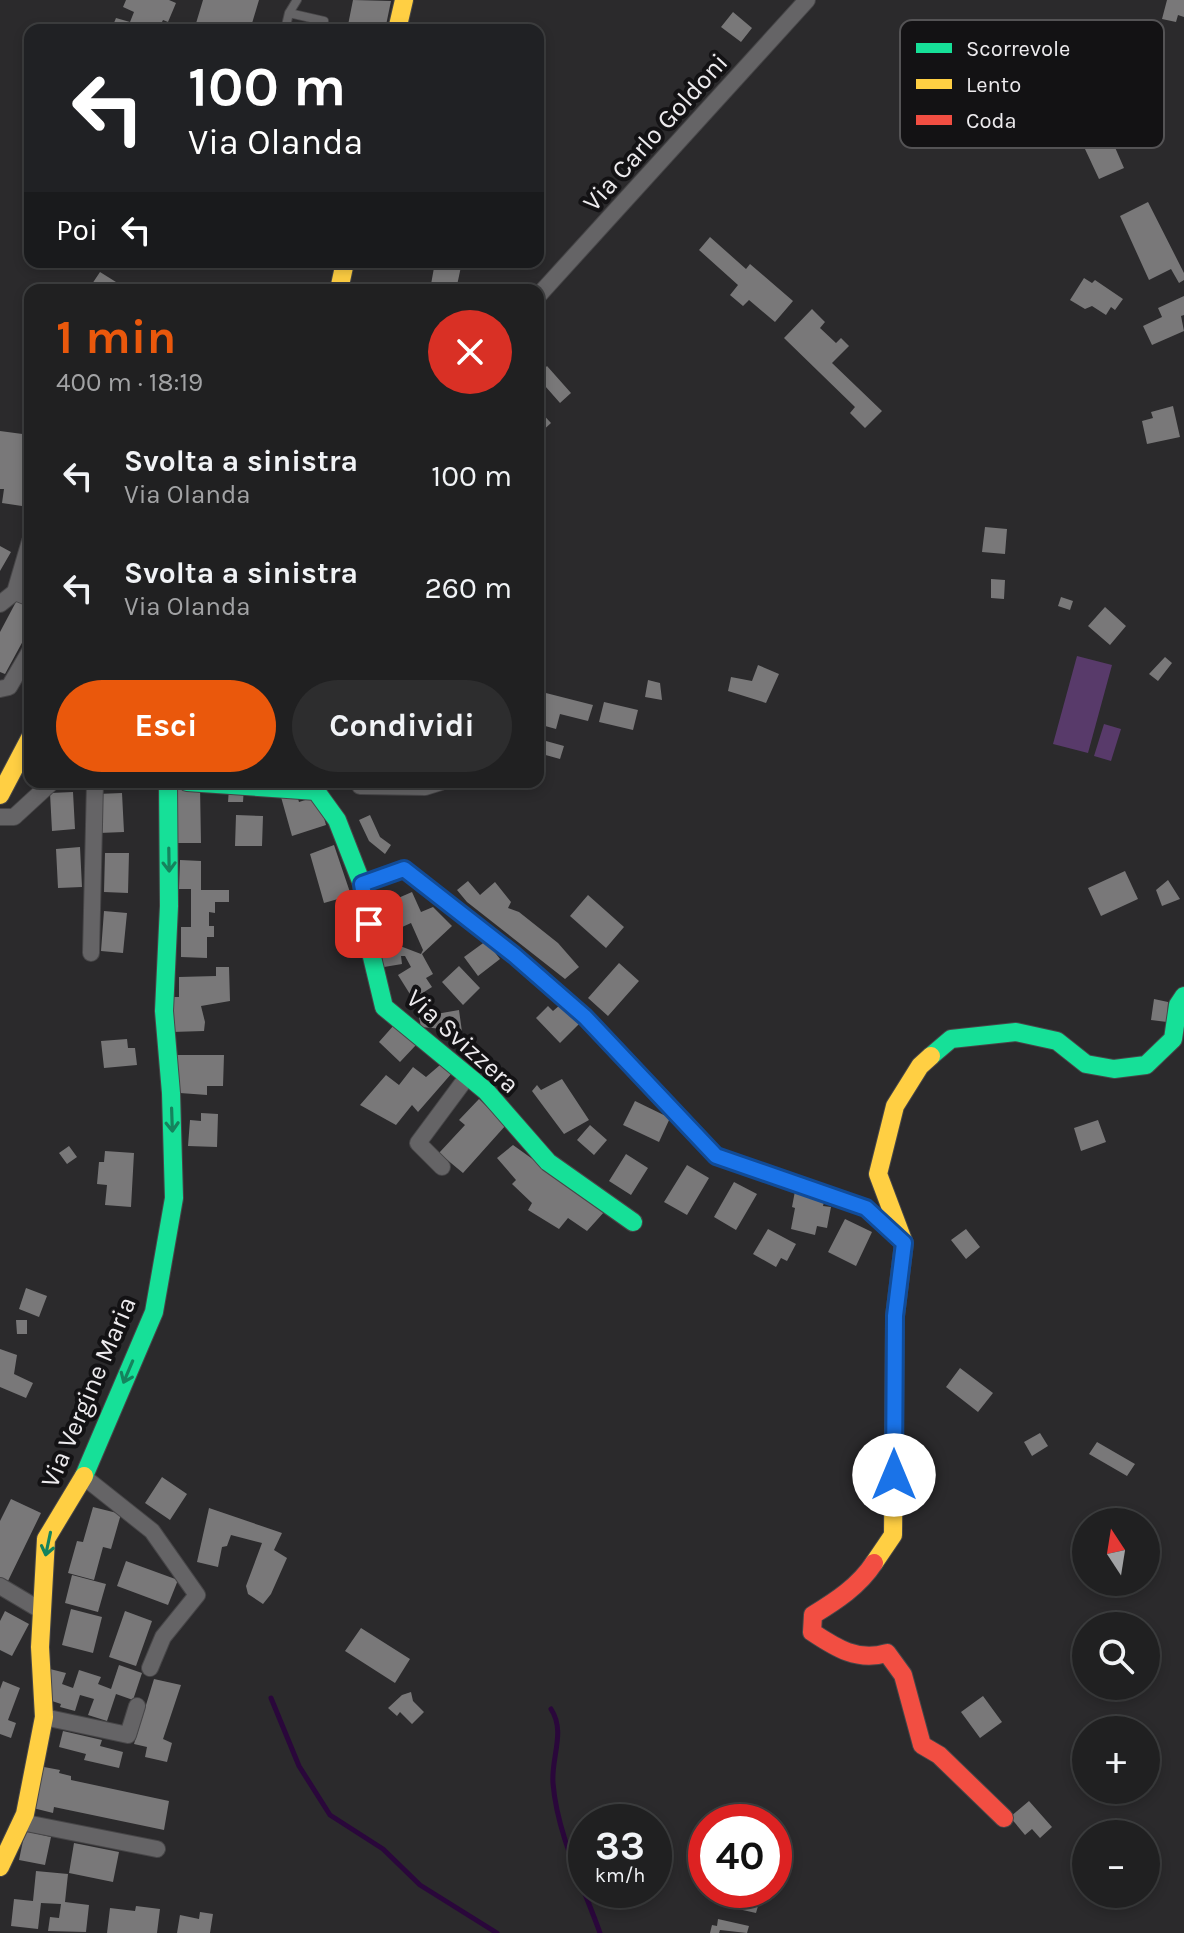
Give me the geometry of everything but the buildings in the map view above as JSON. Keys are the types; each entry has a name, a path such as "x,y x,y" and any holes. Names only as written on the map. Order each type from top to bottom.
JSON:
{"street":[{"path":"398,24 404,0"},
{"name":"Via Carlo Goldoni","path":"544,289 807,0"},
{"path":"0,604 22,595"},
{"path":"0,689 9,687 24,661"},
{"path":"0,795 24,749"},
{"path":"0,817 14,817 45,788"},
{"path":"91,953 95,788"},
{"name":"Via Vergine Maria","path":"0,1867 12,1828 25,1814 44,1717 40,1647 46,1539 84,1477 154,1312 174,1198 171,1093 164,1011 169,906 168,788"},
{"name":"Via Svizzera","path":"295,788 316,791 337,820 362,884 372,957 384,1007 486,1091 548,1162 633,1222"},
{"path":"362,884 404,869 514,955 585,1017 716,1156 866,1208 904,1243"},
{"path":"1004,1818 939,1755 922,1745 903,1675 887,1653 875,1658 840,1651 812,1632 813,1615 839,1599 867,1574 893,1535 895,1316 904,1243 878,1174 895,1106 920,1066 951,1039 1016,1032 1057,1041 1086,1064 1114,1069 1146,1065 1173,1039 1178,1005 1184,996"},
{"path":"442,1167 418,1143 467,1077"},
{"path":"84,1477 152,1531 197,1595 163,1637 150,1668"},
{"path":"0,1586 42,1611"},
{"path":"44,1717 128,1735 137,1706"},
{"path":"12,1828 157,1849"}],"lane":[{"path":"286,24 297,0"},
{"path":"289,13 324,21 323,24"}],"shaded area":[{"path":"1077,656 1112,665 1088,753 1053,744"},
{"path":"1104,724 1121,729 1111,761 1094,756"}],"waterway":[{"path":"271,1698 299,1766 330,1815 383,1849 420,1885 497,1933"},
{"path":"551,1709 558,1736 553,1773 555,1802 572,1859 600,1933"}],"traffic: fast":[{"path":"84,1476 154,1312 174,1198 171,1093 164,1011 169,906 168,788"},
{"path":"273,788 316,791 337,820 362,884 372,957 384,1007 486,1091 548,1162 633,1222"},
{"path":"931,1056 951,1039 1016,1032 1057,1041 1086,1064 1114,1069 1146,1065 1173,1039 1178,1005 1184,996"}],"traffic: slow":[{"path":"398,24 404,0"},
{"path":"340,284 344,268"},
{"path":"0,795 24,749"},
{"path":"874,1563 893,1535 895,1316 904,1243 878,1174 895,1106 920,1066 931,1056"},
{"path":"0,1867 25,1814 44,1717 40,1647 46,1539 84,1476"}],"traffic: jam":[{"path":"874,1563 854,1586 813,1615 812,1632 857,1655 887,1653 903,1675 922,1745 939,1755 1004,1818"}],"route":[{"path":"369,924 362,884 404,869 514,955 585,1017 716,1156 866,1208 904,1243 895,1316 894,1475"}]}
